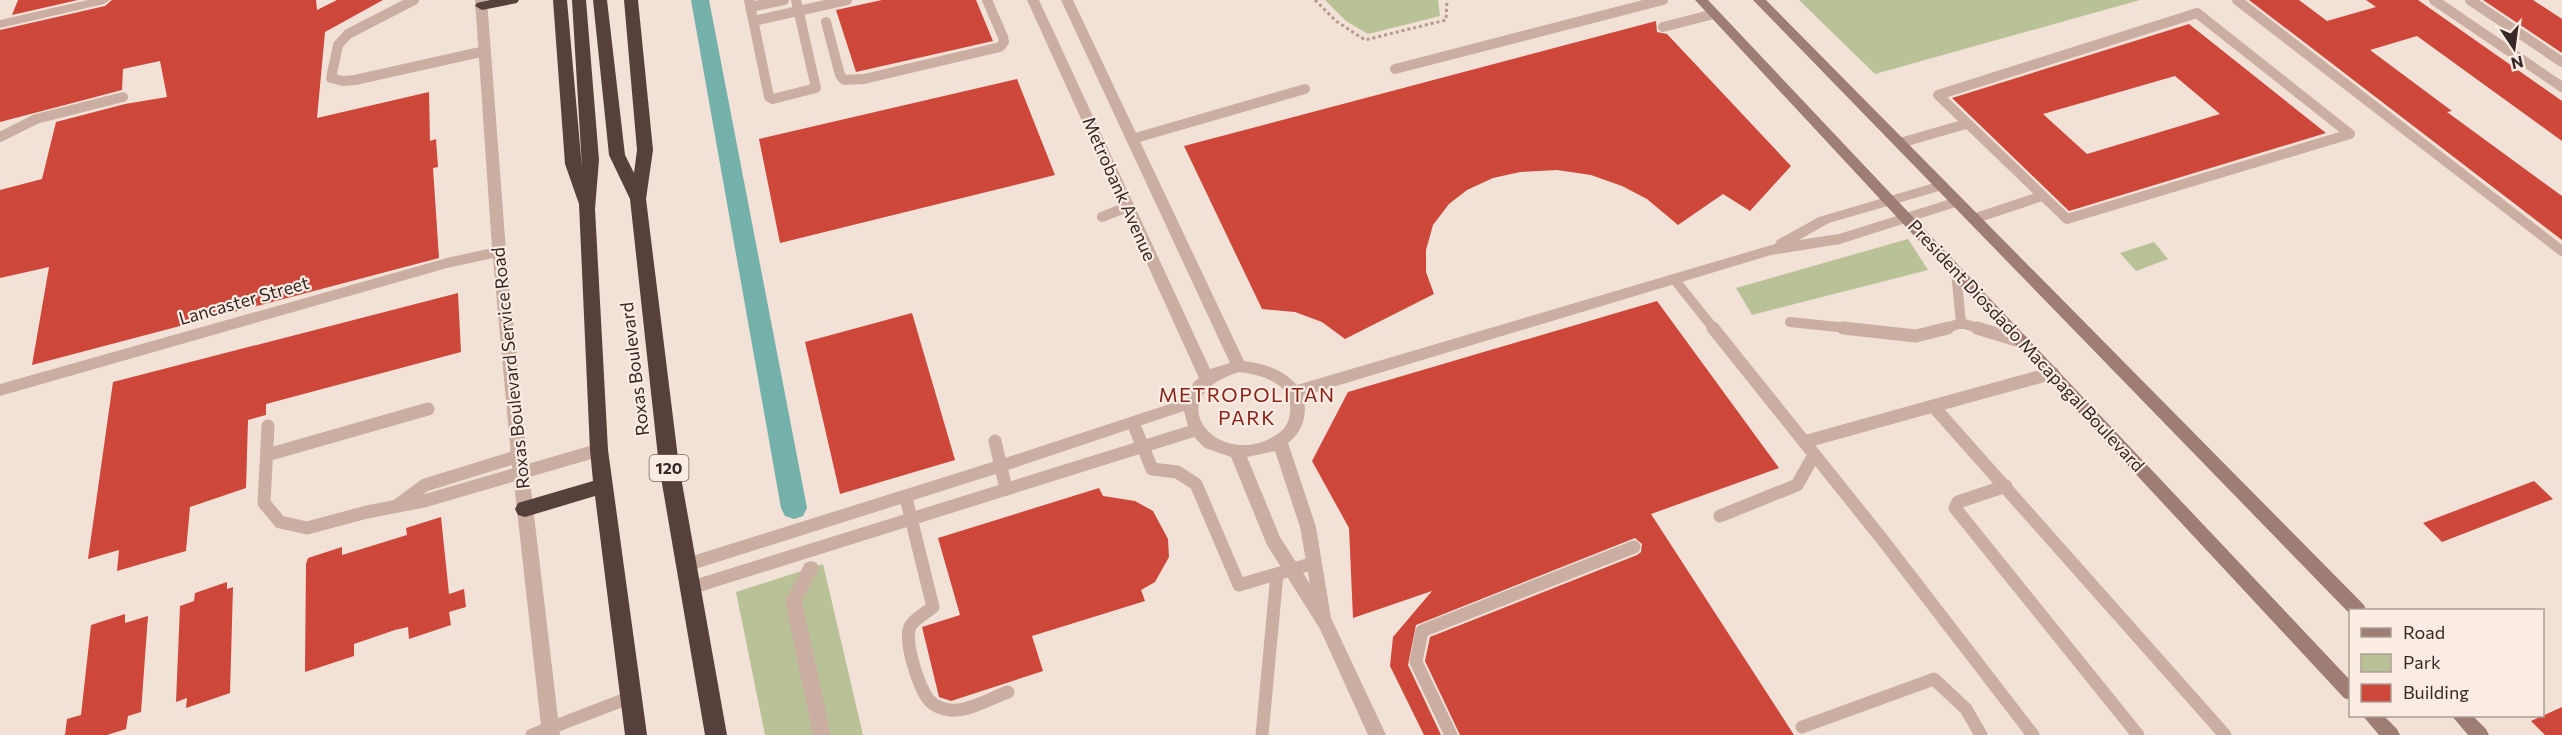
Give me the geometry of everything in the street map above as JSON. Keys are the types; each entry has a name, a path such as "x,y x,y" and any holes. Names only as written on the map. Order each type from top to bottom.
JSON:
{"highway":[{"path":"481,3 512,0"},
{"path":"560,0 573,164 586,209"},
{"name":"Roxas Boulevard","path":"579,0 591,160 586,209 599,450 636,735"},
{"name":"Roxas Boulevard","path":"600,0 603,46 617,155 638,199 669,466 716,735"},
{"name":"120","path":"631,0 645,150 638,199"},
{"path":"525,508 602,486"}],"main road":[{"name":"President Diosdado Macapagal Boulevard","path":"1701,0 2349,691"},
{"path":"1759,0 2357,609"},
{"path":"2373,717 2391,735"},
{"path":"2462,717 2480,735"}],"street":[{"path":"0,24 104,0"},
{"name":"Metrobank Avenue","path":"1033,0 1207,378"},
{"name":"Metrobank Avenue","path":"1067,0 1239,366"},
{"name":"Roxas Boulevard Service Road","path":"481,3 499,251 549,733"},
{"path":"1771,250 1824,220 1941,186"},
{"path":"1295,392 1771,250 1840,239 1957,202"},
{"name":"Lancaster Street","path":"0,390 447,263 499,251"},
{"path":"1239,366 1257,366 1273,371 1286,380 1295,392 1299,405 1298,418 1290,431 1279,441 1252,451 1237,452 1213,444 1196,430 1191,417 1190,403 1196,389 1207,378 1227,368 1239,366"},
{"path":"686,565 844,515 906,498 1190,403"},
{"path":"690,588 1196,430"},
{"path":"1279,441 1308,526 1326,624 1377,735"},
{"path":"1237,452 1284,572 1326,624"},
{"path":"844,515 850,538"},
{"path":"811,568 793,600 822,735"}],"lane":[{"path":"414,0 348,34 338,45 331,78 343,81 355,80 485,51"},
{"path":"784,0 750,3 769,98 773,99 816,88 796,0"},
{"path":"754,21 848,0"},
{"path":"826,22 840,75 844,80 864,79 1000,47 1004,42 1003,36 987,0"},
{"path":"1395,69 1663,0"},
{"path":"2237,0 2562,251"},
{"path":"2434,0 2562,87"},
{"path":"2470,0 2562,62"},
{"path":"1663,27 1714,14"},
{"path":"2197,14 2350,134 2067,219 1966,124 1938,95 2197,14"},
{"path":"1132,139 1305,89"},
{"path":"0,137 36,119 123,97"},
{"path":"1900,144 1966,124"},
{"path":"1973,219 2042,196"},
{"path":"1102,217 1127,207"},
{"path":"1956,272 1961,323"},
{"path":"1674,279 2033,735"},
{"path":"1790,322 1916,336 1935,333 1961,323 2024,342"},
{"path":"1804,442 2053,373"},
{"path":"1933,406 2225,735"},
{"path":"267,455 428,409"},
{"path":"1133,423 1152,469 1177,472 1196,484 1239,585 1314,563"},
{"path":"268,426 264,503 280,522 307,528 424,501 599,450"},
{"path":"995,441 1006,489"},
{"path":"1720,516 1797,485 1814,455"},
{"path":"394,507 425,484 519,456"},
{"path":"2006,486 1958,502 1955,508 2138,735"},
{"path":"906,498 933,607 911,625 908,634 920,689 937,707 951,711 1008,692"},
{"path":"1451,735 1416,662 1422,631 1634,547"},
{"path":"1262,735 1284,572"},
{"path":"1802,727 1934,679 1966,709 1982,735"},
{"path":"532,735 549,733 631,697"}],"path":[{"path":"1315,0 1336,21 1365,40 1446,20 1447,0"}],"green space":[{"path":"1325,0 1438,0 1440,16 1368,34 1346,21"},
{"path":"1799,0 2140,0 1875,74"},
{"path":"1908,239 1928,270 1752,315 1736,288"},
{"path":"2154,242 2168,259 2136,271 2120,253"},
{"path":"823,564 863,735 765,735 736,592"}],"building":[{"path":"18,0 78,0 12,15"},
{"path":"112,0 316,0 317,10 337,0 383,0 325,32 317,118 429,92 430,141 436,139 438,167 433,168 439,258 32,365 49,267 0,278 0,190 42,179 56,122 125,104 167,97 160,61 123,69 122,90 0,122 0,30 105,6"},
{"path":"882,0 976,0 993,41 856,72 836,10"},
{"path":"2249,0 2299,0 2327,21 2376,7 2366,0 2418,0 2562,101 2562,141 2417,36 2370,50 2452,111 2447,112 2562,196 2562,240"},
{"path":"2483,0 2533,0 2562,19 2562,53"},
{"path":"1656,21 1657,32 1667,34 1791,166 1750,211 1723,194 1678,225 1647,199 1622,186 1591,175 1557,170 1520,172 1493,178 1467,190 1449,204 1433,225 1426,250 1426,272 1434,294 1345,339 1322,322 1295,312 1262,309 1184,146"},
{"path":"2189,24 2326,133 2069,211 1952,98","holes":["2175,76 2220,114 2087,154 2043,114"]},
{"path":"1017,79 1055,175 780,243 759,139"},
{"path":"458,293 461,352 266,404 266,415 248,420 246,488 190,507 186,551 117,571 119,550 88,559 113,382"},
{"path":"1657,301 1779,468 1651,514 1794,735 1460,735 1425,661 1430,637 1637,555 1641,552 1642,544 1635,538 1416,625 1408,665 1441,735 1424,735 1390,666 1393,637 1432,591 1353,618 1349,528 1312,461 1348,392"},
{"path":"912,313 955,460 840,494 805,342"},
{"path":"2534,481 2553,499 2442,542 2423,523"},
{"path":"1099,488 1103,496 1135,501 1153,511 1168,539 1169,557 1155,582 1141,590 1145,601 1032,636 1043,671 951,701 939,697 922,627 960,615 938,538"},
{"path":"441,517 449,594 464,589 466,607 449,612 451,625 409,639 408,627 395,630 354,644 354,656 305,672 306,564 308,558 342,547 342,555 407,535 406,528"},
{"path":"227,582 227,589 233,587 230,693 186,708 187,698 176,702 180,606 194,601 195,593"},
{"path":"125,614 125,623 148,616 141,712 128,716 126,729 107,735 65,735 67,719 81,715 91,625"},
{"path":"2562,707 2562,735 2545,735 2531,721"}],"waterway":[{"path":"700,0 794,508"}],"district":[{"name":"METROPOLITAN PARK","path":"1247,406"}]}
